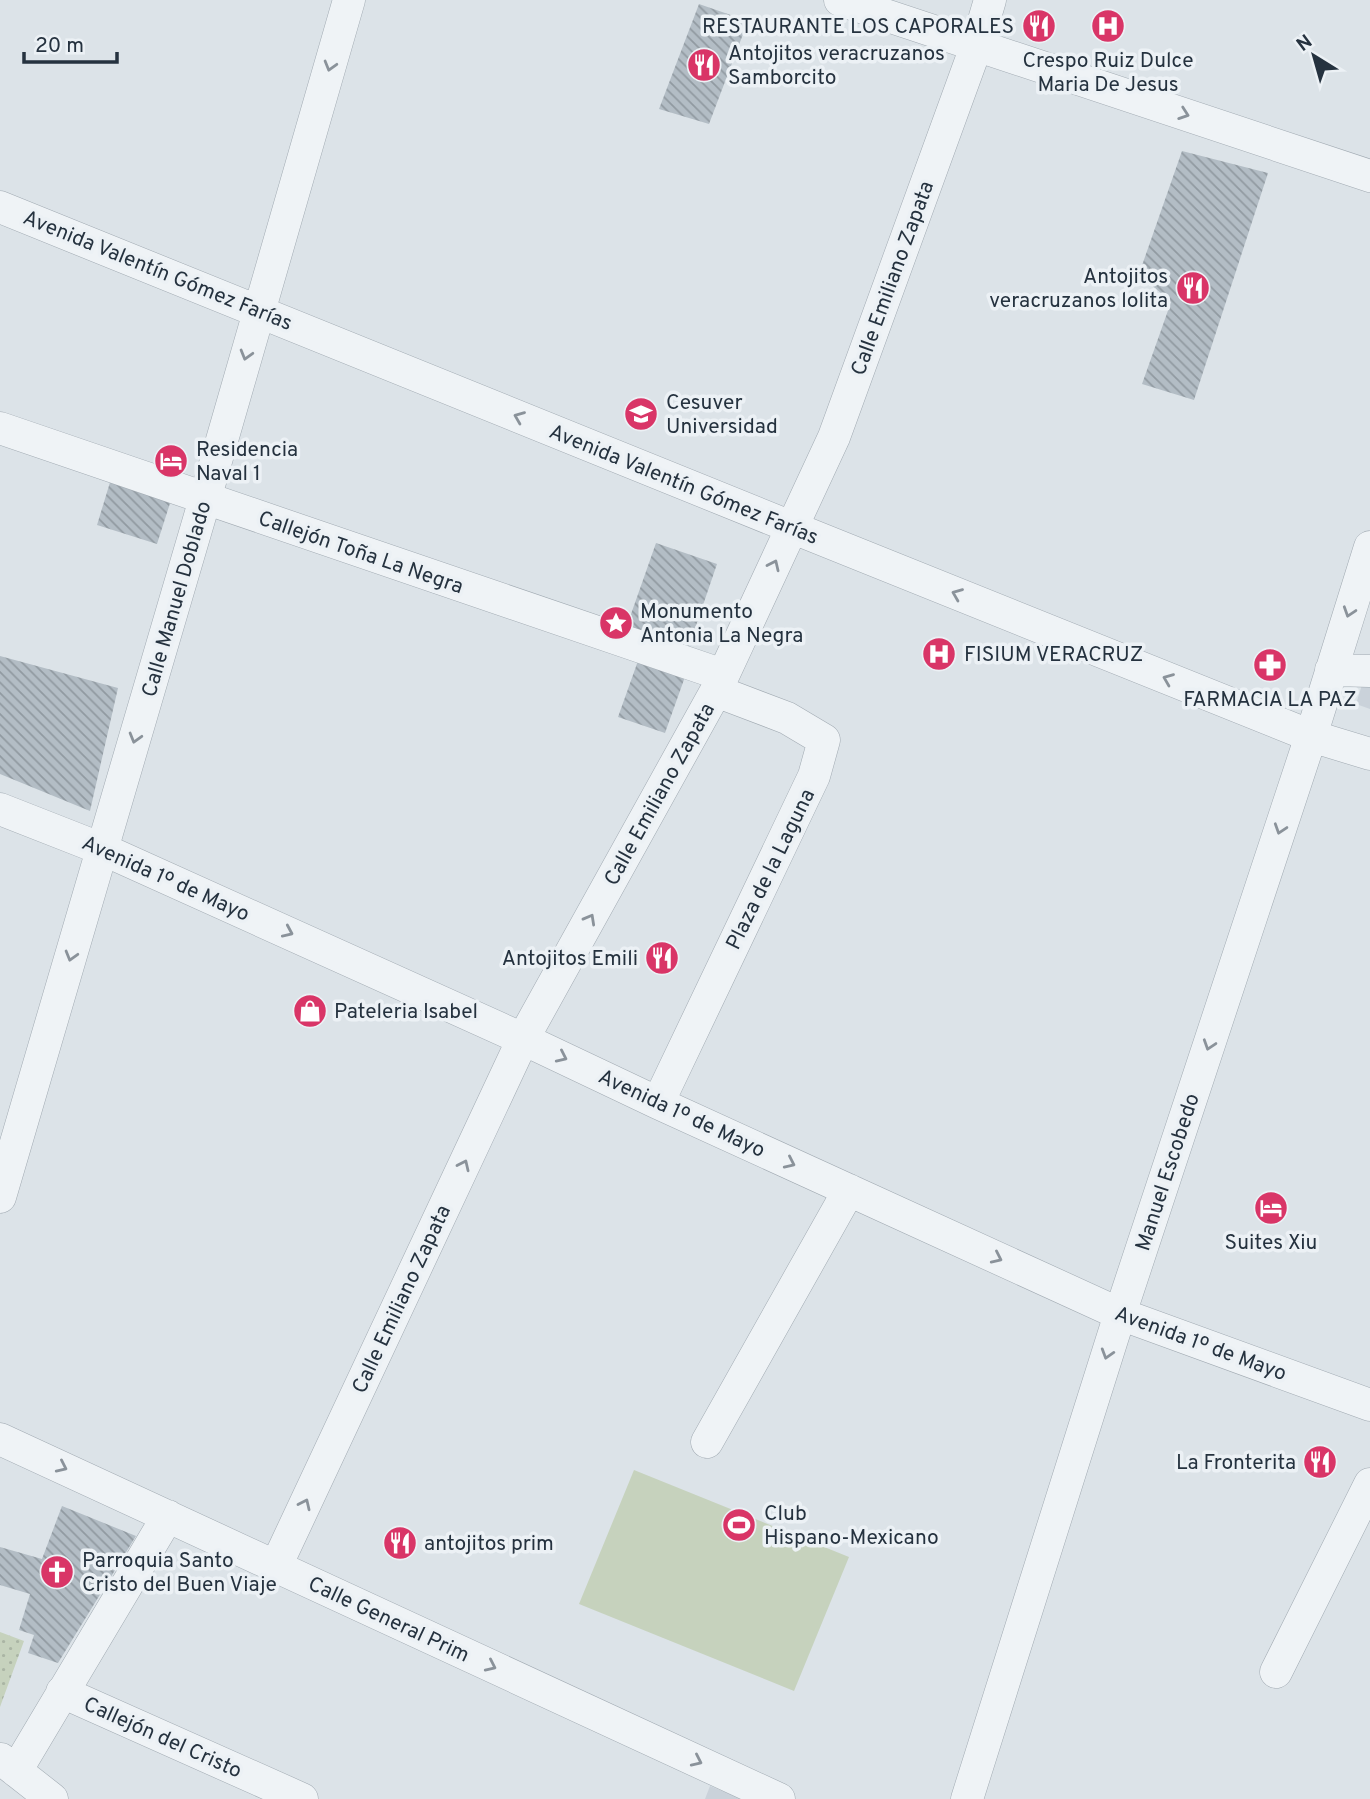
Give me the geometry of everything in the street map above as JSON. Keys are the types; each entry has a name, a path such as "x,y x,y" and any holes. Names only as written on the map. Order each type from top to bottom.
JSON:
{"street":[{"name":"Calle Manuel Doblado","path":"0,1197 348,0"},
{"path":"840,0 1370,176"},
{"name":"Calle Emiliano Zapata","path":"276,1566 523,1039 719,683 834,437 990,0"},
{"name":"Avenida Valentín Gómez Farías","path":"0,206 1311,736 1370,754"},
{"name":"Callejón Toña La Negra","path":"0,428 719,683"},
{"name":"Manuel Escobedo","path":"967,1799 1120,1314 1311,736 1370,547"},
{"path":"1331,670 1370,670"},
{"name":"Plaza de la Laguna","path":"658,1103 814,776 824,740 719,683"},
{"name":"Avenida 1º de Mayo","path":"0,809 102,849 1120,1314 1370,1405"},
{"path":"707,1442 849,1190"},
{"name":"Calle General Prim","path":"0,1439 779,1799"},
{"path":"1276,1672 1370,1484"},
{"name":"Callejón del Cristo","path":"8,1765 62,1692 168,1516"},
{"name":"Callejón del Cristo","path":"62,1692 302,1799"},
{"path":"8,1765 46,1797"}],"shaded area":[{"path":"1370,659 1370,709 1356,704"},
{"path":"710,1786 742,1799 705,1799"}],"green space":[{"path":"634,1470 849,1557 794,1691 579,1604"},
{"path":"0,1632 24,1641 0,1707"}],"building":[{"name":"Antojitos veracruzanos Samborcito","path":"699,4 748,21 709,124 659,109"},
{"name":"Antojitos veracruzanos lolita","path":"1182,151 1268,173 1194,400 1142,384 1171,302 1139,274"},
{"path":"111,479 172,497 157,544 97,525"},
{"path":"656,543 717,564 686,655 624,634"},
{"path":"0,656 118,688 90,811 0,774"},
{"path":"639,658 686,674 665,733 618,717"},
{"name":"Parroquia Santo Cristo del Buen Viaje","path":"62,1506 136,1536 58,1663 28,1653 34,1635 19,1630 30,1594 0,1585 0,1547 42,1559"}],"place":[{"name":"RESTAURANTE LOS CAPORALES","path":"1039,26"},
{"name":"Crespo Ruiz Dulce Maria De Jesus","path":"1108,26"},
{"name":"Antojitos veracruzanos Samborcito","path":"704,65"},
{"name":"Antojitos veracruzanos lolita","path":"1193,288"},
{"name":"Cesuver Universidad","path":"641,414"},
{"name":"Residencia Naval 1","path":"171,461"},
{"name":"Monumento Antonia La Negra","path":"616,623"},
{"name":"FISIUM VERACRUZ","path":"939,654"},
{"name":"FARMACIA LA PAZ","path":"1270,665"},
{"name":"Antojitos Emili","path":"662,958"},
{"name":"Pateleria Isabel","path":"310,1011"},
{"name":"Suites Xiu","path":"1271,1208"},
{"name":"La Fronterita","path":"1320,1462"},
{"name":"Club Hispano-Mexicano","path":"739,1525"},
{"name":"antojitos prim","path":"400,1543"},
{"name":"Parroquia Santo Cristo del Buen Viaje","path":"57,1572"}]}
